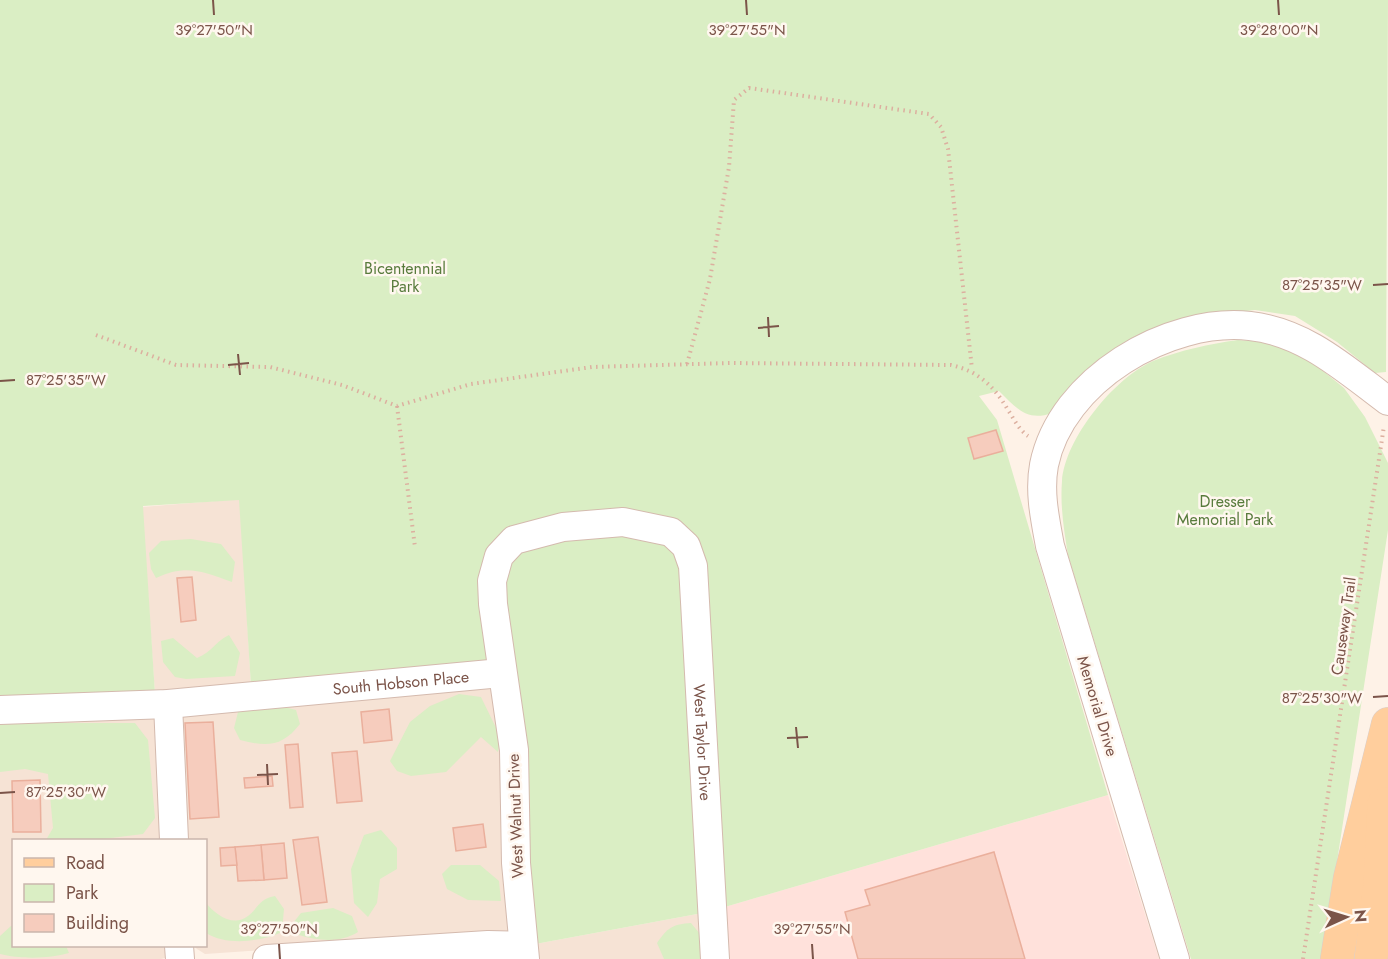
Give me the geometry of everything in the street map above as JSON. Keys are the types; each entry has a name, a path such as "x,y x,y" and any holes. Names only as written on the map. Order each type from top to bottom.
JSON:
{"main road":[{"path":"1337,959 1350,878 1387,729"},
{"path":"1371,959 1380,883 1387,729"}],"street":[{"name":"Memorial Drive","path":"1175,959 1050,546 1042,489 1049,450 1065,415 1111,367 1138,350 1194,330 1250,326 1281,333 1312,346 1339,362 1387,408"},
{"name":"West Taylor Drive","path":"501,673 492,581 499,556 514,540 563,527 623,522 671,532 686,546 693,566 716,959"},
{"name":"South Hobson Place","path":"0,710 168,704 501,673"},
{"name":"West Walnut Drive","path":"501,673 514,750 516,863 524,953"},
{"path":"168,704 174,839"},
{"path":"267,959 488,945 524,953"}],"path":[{"path":"687,364 710,279 729,167 734,100 749,88 930,114 941,127 948,149 972,369"},
{"path":"96,334 176,365 270,367 342,385 397,406 471,384 592,367 687,364 951,365 972,369 1002,399 1022,432 1049,450"},
{"path":"397,406 415,547"},
{"name":"Causeway Trail","path":"1303,959 1387,408"}],"shaded area":[{"path":"240,499 251,686 155,694 142,507"},
{"path":"494,686 517,933 205,954 197,949 195,947 207,947 207,839 182,839 178,732 184,710"},
{"path":"157,714 166,839 12,839 12,947 171,947 169,957 161,959 0,959 0,715"},
{"path":"1108,795 1159,959 722,959 718,909"},
{"path":"708,912 710,959 531,959 530,945"}],"green space":[{"name":"Bicentennial Park","path":"0,0 1388,0 1386,372 1375,373 1337,342 1295,316 1255,310 1220,314 1052,413 1036,416 1023,412 999,391 979,396 997,420 1108,795 718,909 699,570 671,526 510,535 493,668 251,686 239,500 143,506 155,694 0,704"},
{"name":"Dresser Memorial Park","path":"1238,340 1277,343 1317,366 1344,388 1365,417 1388,463 1388,530 1322,959 1191,959 1068,555 1064,527 1062,481 1065,464 1082,429 1108,395 1138,369 1153,361 1195,348"},
{"path":"646,531 679,552 708,912 530,945 500,582 521,548 551,536"},
{"path":"191,539 221,544 235,562 232,582 212,575 185,570 156,578 151,569 149,553 161,541"},
{"path":"229,635 240,653 235,676 186,679 175,677 163,662 161,641 173,638 197,658"},
{"path":"459,694 481,697 500,736 498,752 481,737 446,772 411,776 397,771 390,761 410,722 430,706"},
{"path":"273,704 296,710 300,724 293,732 273,743 258,744 240,740 234,728 238,712"},
{"path":"0,723 135,723 148,740 155,818 143,834 103,839 47,839 53,828 48,774 25,769 0,772"},
{"path":"381,830 397,848 397,869 380,879 377,903 368,917 354,903 351,869 364,835"},
{"path":"451,865 480,865 499,881 501,901 468,900 447,889 442,874"},
{"path":"275,896 284,909 282,932 244,941 224,940 207,934 207,904 219,915 236,921 248,916 266,899"},
{"path":"333,908 352,916 358,932 344,938 329,940 299,935 293,923 301,913"},
{"path":"691,923 700,934 703,959 664,959 657,943 667,930 680,924"},
{"path":"12,926 12,947 66,947 69,953 34,958 0,954 0,936"}],"building":[{"path":"996,430 1003,451 974,459 968,438"},
{"path":"192,577 196,620 181,622 177,578"},
{"path":"389,709 392,740 364,743 361,712"},
{"path":"213,722 219,817 190,819 185,723"},
{"path":"298,744 303,807 290,808 285,745"},
{"path":"357,751 362,801 337,803 332,753"},
{"path":"272,776 273,786 245,788 244,778"},
{"path":"40,780 41,832 13,832 12,781"},
{"path":"483,824 486,847 456,851 453,828"},
{"path":"318,837 327,902 302,905 293,840"},
{"path":"284,843 287,878 264,880 261,845"},
{"path":"261,845 264,880 238,881 235,847"},
{"path":"235,847 237,865 221,866 220,848"},
{"path":"994,852 1025,959 858,959 845,912 870,905 865,890"}]}
